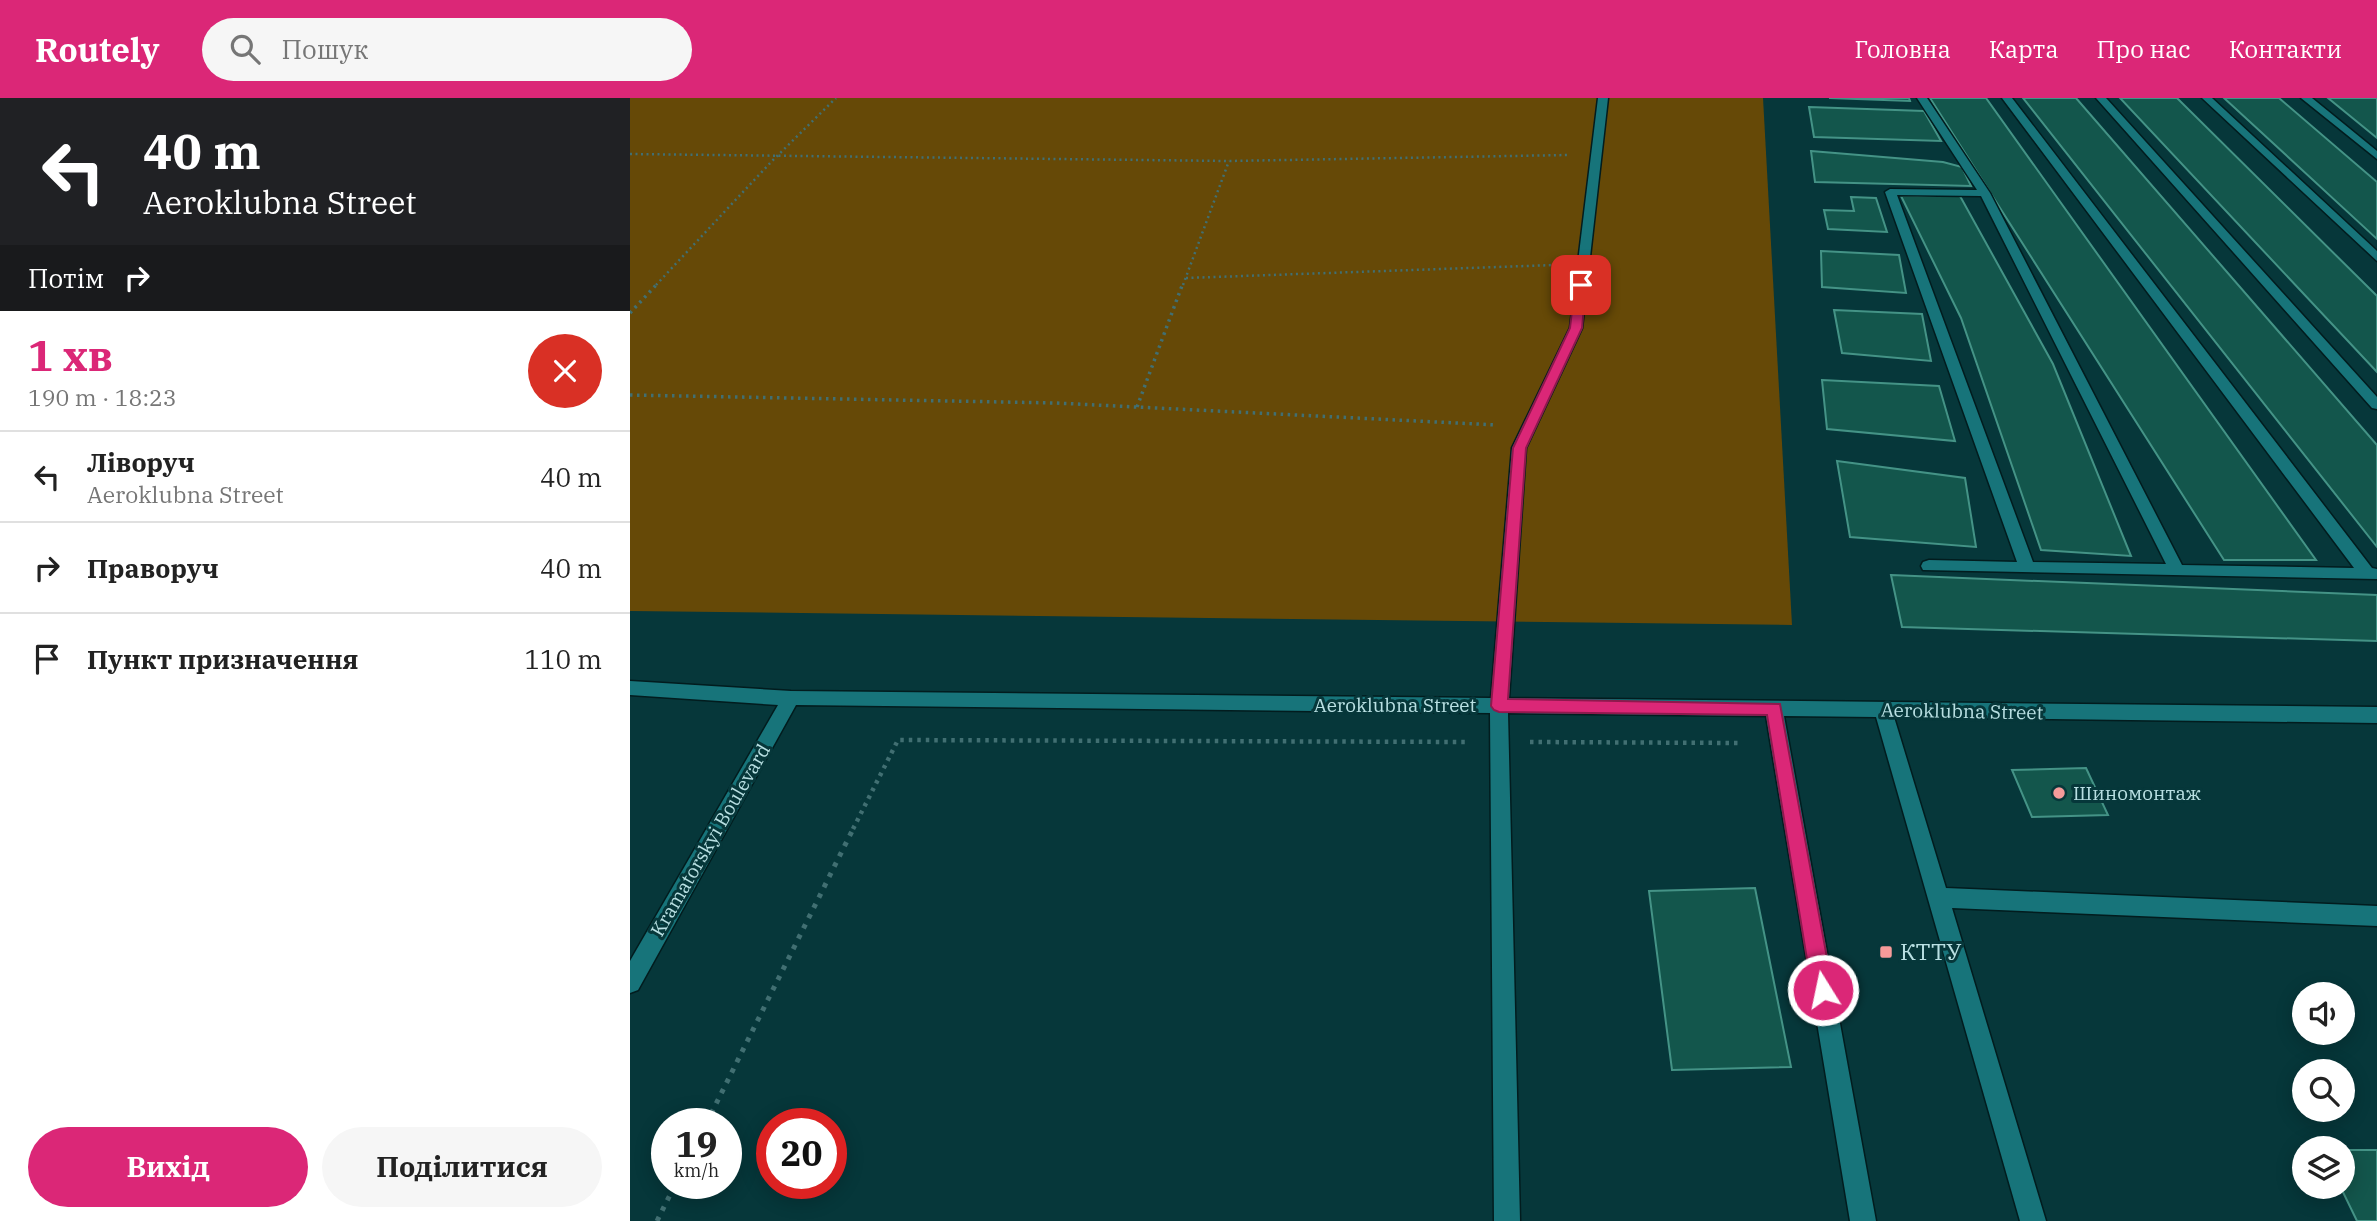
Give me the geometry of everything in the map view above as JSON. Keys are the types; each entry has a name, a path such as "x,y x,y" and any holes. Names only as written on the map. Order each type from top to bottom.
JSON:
{"street":[{"path":"1507,1221 1499,706 1519,448 1576,328 1603,98"},
{"path":"1922,98 1985,193 2177,571"},
{"path":"2007,98 2373,574"},
{"path":"2101,98 2377,405"},
{"path":"2207,98 2377,257"},
{"path":"2306,98 2377,156"},
{"path":"1985,193 1890,192 2027,568"},
{"path":"1929,566 2373,574"},
{"name":"Aeroklubna Street","path":"630,688 791,698 2377,715"},
{"name":"Kramatorskyi Boulevard","path":"630,982 791,698"},
{"path":"1774,709 1863,1221"},
{"path":"1882,710 2033,1221"},
{"path":"1938,898 2377,916"}],"path":[{"path":"630,313 835,98"},
{"path":"630,155 1229,161 1595,155"},
{"path":"1138,407 1229,161"},
{"path":"1186,278 1583,264"},
{"path":"630,395 1138,407 1530,426"},
{"path":"714,1108 898,740 1779,743"},
{"path":"657,1221 668,1199"}],"shaded area":[{"path":"630,98 1763,98 1792,625 630,611"}],"building":[{"path":"1829,98 1909,98 1910,101"},
{"path":"1930,98 1986,98 2316,560 2224,560"},
{"path":"2023,98 2076,98 2377,445 2377,547"},
{"path":"2120,98 2177,98 2377,296 2377,372"},
{"path":"2224,98 2279,98 2377,182 2377,239"},
{"path":"2328,98 2377,98 2377,138"},
{"path":"1809,107 1924,111 1941,141 1814,137"},
{"path":"1811,151 1943,162 1962,167 1971,186 1815,182"},
{"path":"1901,196 1960,196 2053,364 2131,556 2041,550 1961,318"},
{"path":"1851,197 1876,198 1887,232 1828,229 1824,210 1854,211"},
{"path":"1821,251 1899,255 1906,293 1822,287"},
{"path":"1834,310 1922,314 1931,361 1842,353"},
{"path":"1822,380 1939,386 1955,441 1827,429"},
{"path":"1837,461 1965,478 1976,547 1850,537"},
{"path":"1891,575 2377,595 2377,641 1902,627"},
{"name":"Шиномонтаж","path":"2086,768 2108,815 2032,817 2012,770"},
{"path":"1755,888 1791,1067 1672,1070 1649,891"},
{"path":"2355,1150 2377,1150 2377,1221 2357,1221 2346,1199 2355,1199"}],"place":[{"name":"Шиномонтаж","path":"2059,793"},
{"name":"КТТУ","path":"1886,952"}],"route":[{"path":"1581,285 1576,328 1519,448 1499,706 1774,709 1823,990"}]}
